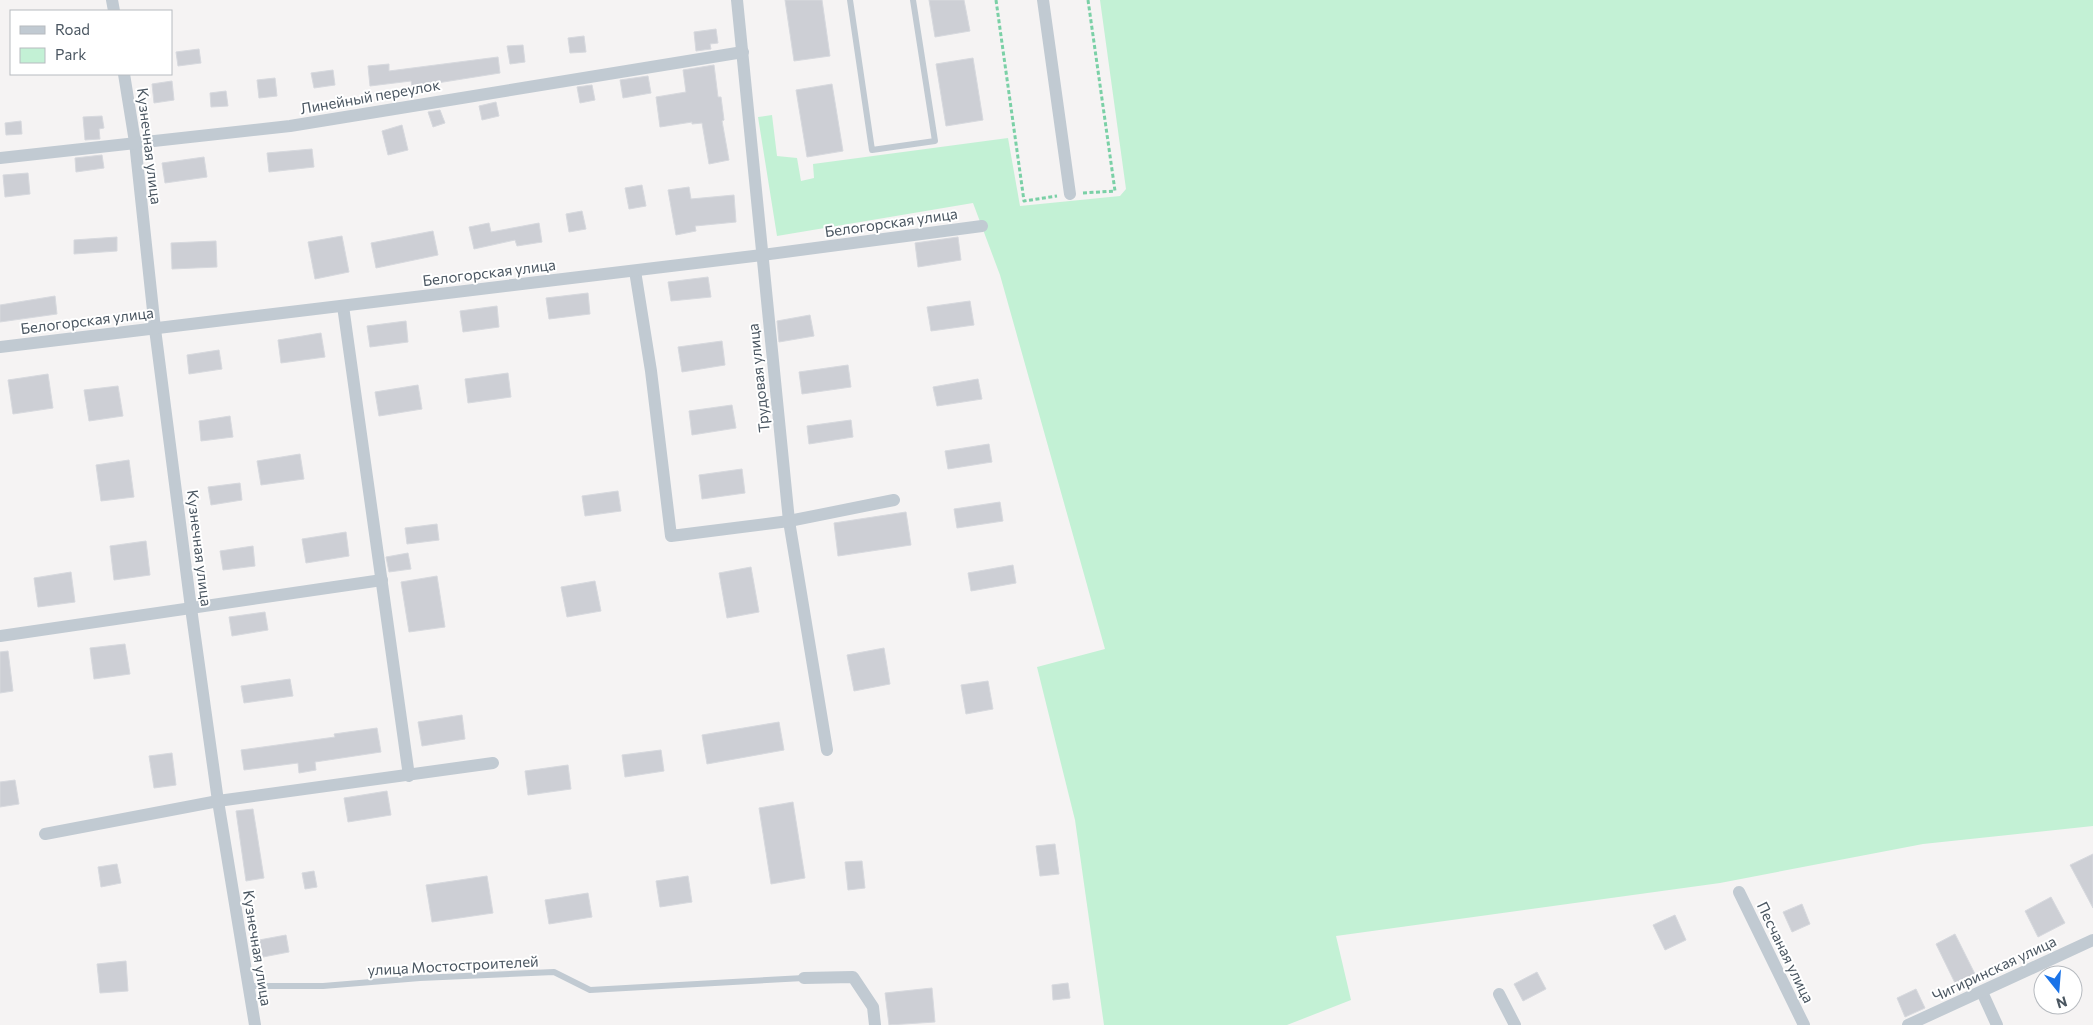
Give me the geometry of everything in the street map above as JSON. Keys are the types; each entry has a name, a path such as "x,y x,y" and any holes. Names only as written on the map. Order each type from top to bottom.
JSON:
{"street":[{"name":"Трудовая улица","path":"737,0 789,521 827,750"},
{"path":"1043,0 1070,194"},
{"name":"Линейный переулок","path":"0,158 290,126 743,52"},
{"name":"Кузнечная улица","path":"124,75 135,142 155,329 191,608 218,801 255,1025"},
{"name":"Белогорская улица","path":"0,347 635,271 982,226"},
{"path":"635,271 651,372 671,536 789,521 894,500"},
{"path":"343,306 409,776"},
{"path":"0,636 382,580"},
{"path":"45,834 218,801 493,763"},
{"name":"Песчаная улица","path":"1739,892 1804,1025"},
{"name":"Чигиринская улица","path":"1908,1025 2093,940"},
{"path":"804,978 853,978 873,1007 875,1025"},
{"path":"1982,992 1997,1025"},
{"path":"1499,994 1515,1025"}],"lane":[{"path":"850,0 872,150 934,141 913,0"},
{"name":"улица Мостостроителей","path":"248,986 323,986 420,978 554,972 590,990 804,978"}],"green space":[{"path":"1100,0 2093,0 2093,826 1923,844 1720,883 1336,936 1351,1000 1287,1025 1104,1025 1075,820 1037,667 1105,649 1000,275 973,203 777,236 758,117 772,115 777,156 797,158 801,181 814,178 813,164 1008,138 1020,206 1120,196 1126,189"}],"building":[{"path":"785,0 822,0 830,56 794,61"},
{"path":"929,0 964,0 970,31 935,37"},
{"path":"716,29 718,43 710,44 711,49 696,51 694,32"},
{"path":"584,36 586,52 570,53 568,38"},
{"path":"523,45 525,62 510,64 507,46"},
{"path":"199,49 201,63 178,66 176,52"},
{"path":"498,57 500,73 412,87 411,81 370,86 368,66 389,64 389,71"},
{"path":"973,58 983,120 946,126 936,64"},
{"path":"714,65 718,97 721,97 724,120 722,121 729,160 709,164 702,123 692,124 692,122 660,127 656,97 686,92 683,70"},
{"path":"333,70 335,85 314,88 311,73"},
{"path":"648,76 651,93 623,98 620,80"},
{"path":"275,78 277,96 259,98 257,80"},
{"path":"172,81 174,100 154,103 152,84"},
{"path":"832,84 843,151 807,157 796,90"},
{"path":"592,85 595,100 580,103 577,87"},
{"path":"226,91 228,106 211,107 210,93"},
{"path":"496,102 499,116 482,120 479,106"},
{"path":"440,110 445,123 433,127 428,112"},
{"path":"102,116 104,128 99,129 100,139 85,140 83,117"},
{"path":"21,121 22,134 6,135 5,123"},
{"path":"402,125 408,150 388,155 382,131"},
{"path":"312,149 314,167 269,172 267,153"},
{"path":"102,155 104,168 76,172 75,158"},
{"path":"204,157 207,177 165,183 162,163"},
{"path":"28,173 30,194 5,197 3,175"},
{"path":"642,185 646,206 629,209 625,188"},
{"path":"689,187 691,199 734,195 736,222 695,226 696,231 676,235 668,190"},
{"path":"582,211 586,229 569,232 566,214"},
{"path":"489,223 491,232 539,223 542,242 517,246 515,240 474,249 469,227"},
{"path":"433,231 438,255 376,268 371,243"},
{"path":"342,236 349,272 315,279 308,242"},
{"path":"117,237 117,251 74,254 74,240"},
{"path":"958,237 961,260 918,267 915,243"},
{"path":"216,241 217,267 172,269 171,243"},
{"path":"708,277 711,297 671,301 668,282"},
{"path":"588,293 590,314 549,319 546,298"},
{"path":"55,296 57,314 0,322 0,305"},
{"path":"970,301 974,325 931,331 927,307"},
{"path":"497,306 499,327 463,332 460,311"},
{"path":"810,315 814,336 779,342 777,321"},
{"path":"406,321 408,342 370,347 367,326"},
{"path":"321,333 325,357 281,363 278,340"},
{"path":"722,341 725,365 682,372 678,347"},
{"path":"219,350 222,369 189,374 187,355"},
{"path":"848,365 851,387 802,394 799,372"},
{"path":"508,373 511,397 468,403 465,379"},
{"path":"48,374 53,408 13,414 8,380"},
{"path":"978,379 982,399 937,406 933,387"},
{"path":"418,385 422,409 379,416 375,392"},
{"path":"118,386 123,416 89,421 84,390"},
{"path":"732,405 736,428 692,435 689,411"},
{"path":"230,416 233,437 201,441 199,421"},
{"path":"851,420 853,437 809,444 807,426"},
{"path":"989,444 992,462 948,469 945,451"},
{"path":"300,454 304,479 261,485 257,461"},
{"path":"129,460 134,497 101,501 96,465"},
{"path":"742,469 745,493 702,499 699,475"},
{"path":"240,483 242,500 211,505 208,487"},
{"path":"618,491 621,511 585,516 582,496"},
{"path":"1000,502 1003,521 957,528 954,509"},
{"path":"906,512 911,545 838,556 834,523"},
{"path":"437,524 439,540 407,544 405,528"},
{"path":"346,532 349,556 306,563 302,539"},
{"path":"146,541 150,575 114,580 110,546"},
{"path":"253,546 255,566 223,570 220,551"},
{"path":"408,553 411,569 389,572 386,557"},
{"path":"1013,565 1016,583 971,591 968,573"},
{"path":"751,567 759,612 727,618 719,573"},
{"path":"71,572 75,602 38,607 34,578"},
{"path":"437,576 445,627 409,632 401,582"},
{"path":"595,581 601,611 567,617 561,587"},
{"path":"265,612 268,630 232,636 229,617"},
{"path":"125,644 130,674 94,679 90,648"},
{"path":"884,648 890,684 854,691 847,655"},
{"path":"8,651 13,691 0,693 0,652"},
{"path":"290,679 293,696 244,703 241,686"},
{"path":"988,681 993,709 966,714 961,685"},
{"path":"462,715 465,739 422,746 418,722"},
{"path":"779,722 784,750 707,764 702,735"},
{"path":"377,728 381,752 315,762 316,770 299,773 298,763 244,770 241,750 335,737 334,734"},
{"path":"661,750 664,771 625,777 622,755"},
{"path":"172,753 176,785 154,788 149,756"},
{"path":"568,765 571,789 528,795 525,771"},
{"path":"15,780 19,804 0,807 0,782"},
{"path":"387,791 391,815 348,822 344,798"},
{"path":"793,802 805,878 771,884 759,808"},
{"path":"253,809 264,878 246,881 236,811"},
{"path":"1055,844 1059,874 1040,876 1036,846"},
{"path":"2093,854 2093,908 2070,865"},
{"path":"862,861 865,888 848,890 845,862"},
{"path":"117,864 121,883 101,887 98,867"},
{"path":"314,871 317,887 305,889 302,873"},
{"path":"487,876 493,913 432,922 426,885"},
{"path":"688,876 692,902 660,907 656,881"},
{"path":"588,893 592,917 549,924 545,900"},
{"path":"2051,897 2065,923 2038,937 2025,911"},
{"path":"1802,904 1810,924 1792,932 1783,912"},
{"path":"1675,915 1686,940 1665,950 1653,925"},
{"path":"1955,934 1975,974 1955,983 1936,944"},
{"path":"286,935 289,952 263,957 259,940"},
{"path":"126,961 128,991 100,993 97,964"},
{"path":"1537,972 1546,989 1523,1001 1514,984"},
{"path":"1068,983 1070,998 1053,1000 1052,985"},
{"path":"932,988 935,1022 889,1025 885,993"},
{"path":"1916,989 1925,1008 1905,1017 1897,998"}]}
